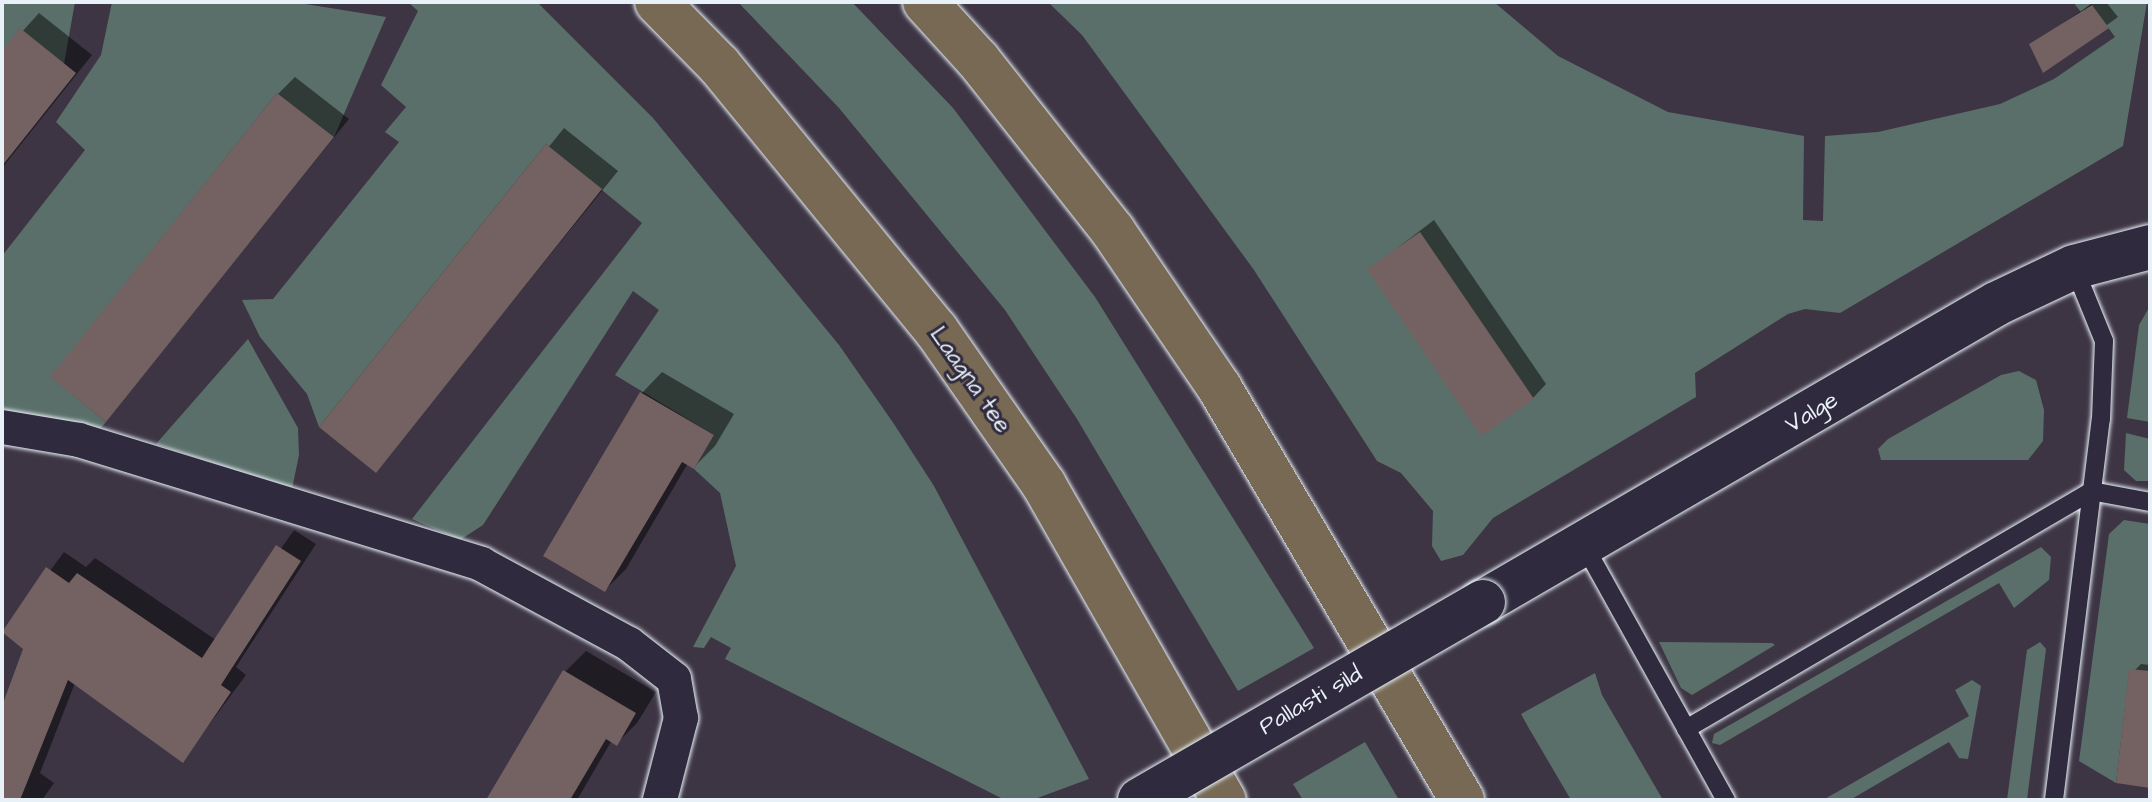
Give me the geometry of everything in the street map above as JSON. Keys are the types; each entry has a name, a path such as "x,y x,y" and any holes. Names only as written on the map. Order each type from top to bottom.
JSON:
{"main road":[{"name":"Laagna tee","path":"657,2 719,65 936,330 1044,485 1224,800"},
{"path":"925,2 1113,231 1219,387 1462,800"}],"street":[{"name":"Valge","path":"1483,602 1996,304 2074,267 2150,247"},
{"path":"2,427 79,440 481,564 629,644 674,679 681,718 660,800"},
{"name":"Pallasti sild","path":"1140,800 1483,602"}],"lane":[{"path":"2054,800 2101,419 2104,341 2074,267"},
{"path":"1686,729 2091,491 2150,502"},
{"path":"1584,545 1726,800"}],"green space":[{"path":"2,2 75,2 64,64 2,51"},
{"path":"112,2 293,2 386,17 334,137 277,93 51,377 106,422 97,432 2,411 2,256 85,150 56,122 101,55"},
{"path":"408,2 537,2 653,118 839,345 894,424 934,486 1089,779 1032,800 1005,800 725,659 731,648 711,637 704,648 693,647 736,566 720,493 694,469 714,435 615,375 659,310 633,291 483,525 460,540 412,519 642,223 546,144 319,427 307,394 260,337 242,300 273,299 399,142 385,132 406,107 381,85 418,11"},
{"path":"738,2 852,2 953,108 1095,297 1314,648 1238,691 1077,419 1005,310 839,108"},
{"path":"1048,2 1494,2 1558,56 1668,112 1804,136 1803,220 1823,221 1825,136 1878,132 2000,104 2054,79 2115,37 2091,4 2081,12 2073,2 2147,2 2123,146 1840,313 1805,309 1788,314 1695,373 1696,397 1493,518 1463,555 1441,561 1432,546 1433,511 1401,473 1377,461 1254,270 1082,35"},
{"path":"2150,306 2150,422 2127,418 2139,325"},
{"path":"248,339 298,428 299,455 292,489 156,444"},
{"path":"2019,371 2036,380 2044,410 2043,441 2028,460 1881,460 1878,449 1888,439 2001,375"},
{"path":"2126,433 2150,439 2150,481 2136,481 2124,470"},
{"path":"2124,520 2150,524 2150,676 2129,673 2116,783 2079,761 2109,534"},
{"path":"2041,547 2051,557 2049,580 2014,608 1999,583 1720,745 1712,743 1714,734"},
{"path":"1659,642 1775,645 1692,695 1681,688"},
{"path":"2040,642 2046,649 2027,800 2007,800 2027,650"},
{"path":"1595,673 1602,695 1663,800 1571,800 1521,714"},
{"path":"1972,680 1981,686 1968,759 1959,758 1949,742 1850,800 1823,800 1969,716 1955,690"},
{"path":"1365,742 1399,800 1303,800 1293,784"}],"building":[{"path":"2092,5 2109,28 2043,73 2029,44"},
{"path":"20,28 76,73 2,166 2,51"},
{"path":"277,93 334,137 106,422 50,377"},
{"path":"546,144 602,189 376,473 319,427"},
{"path":"1420,232 1534,399 1481,436 1367,269"},
{"path":"640,392 714,435 694,469 682,462 605,592 543,556"},
{"path":"276,545 301,561 221,685 231,692 183,763 68,680 20,800 2,800 2,706 23,649 2,632 46,567 69,583 77,573 202,658"},
{"path":"2129,669 2150,671 2150,788 2116,783"},
{"path":"563,670 636,713 617,746 606,739 570,800 486,800"}]}
